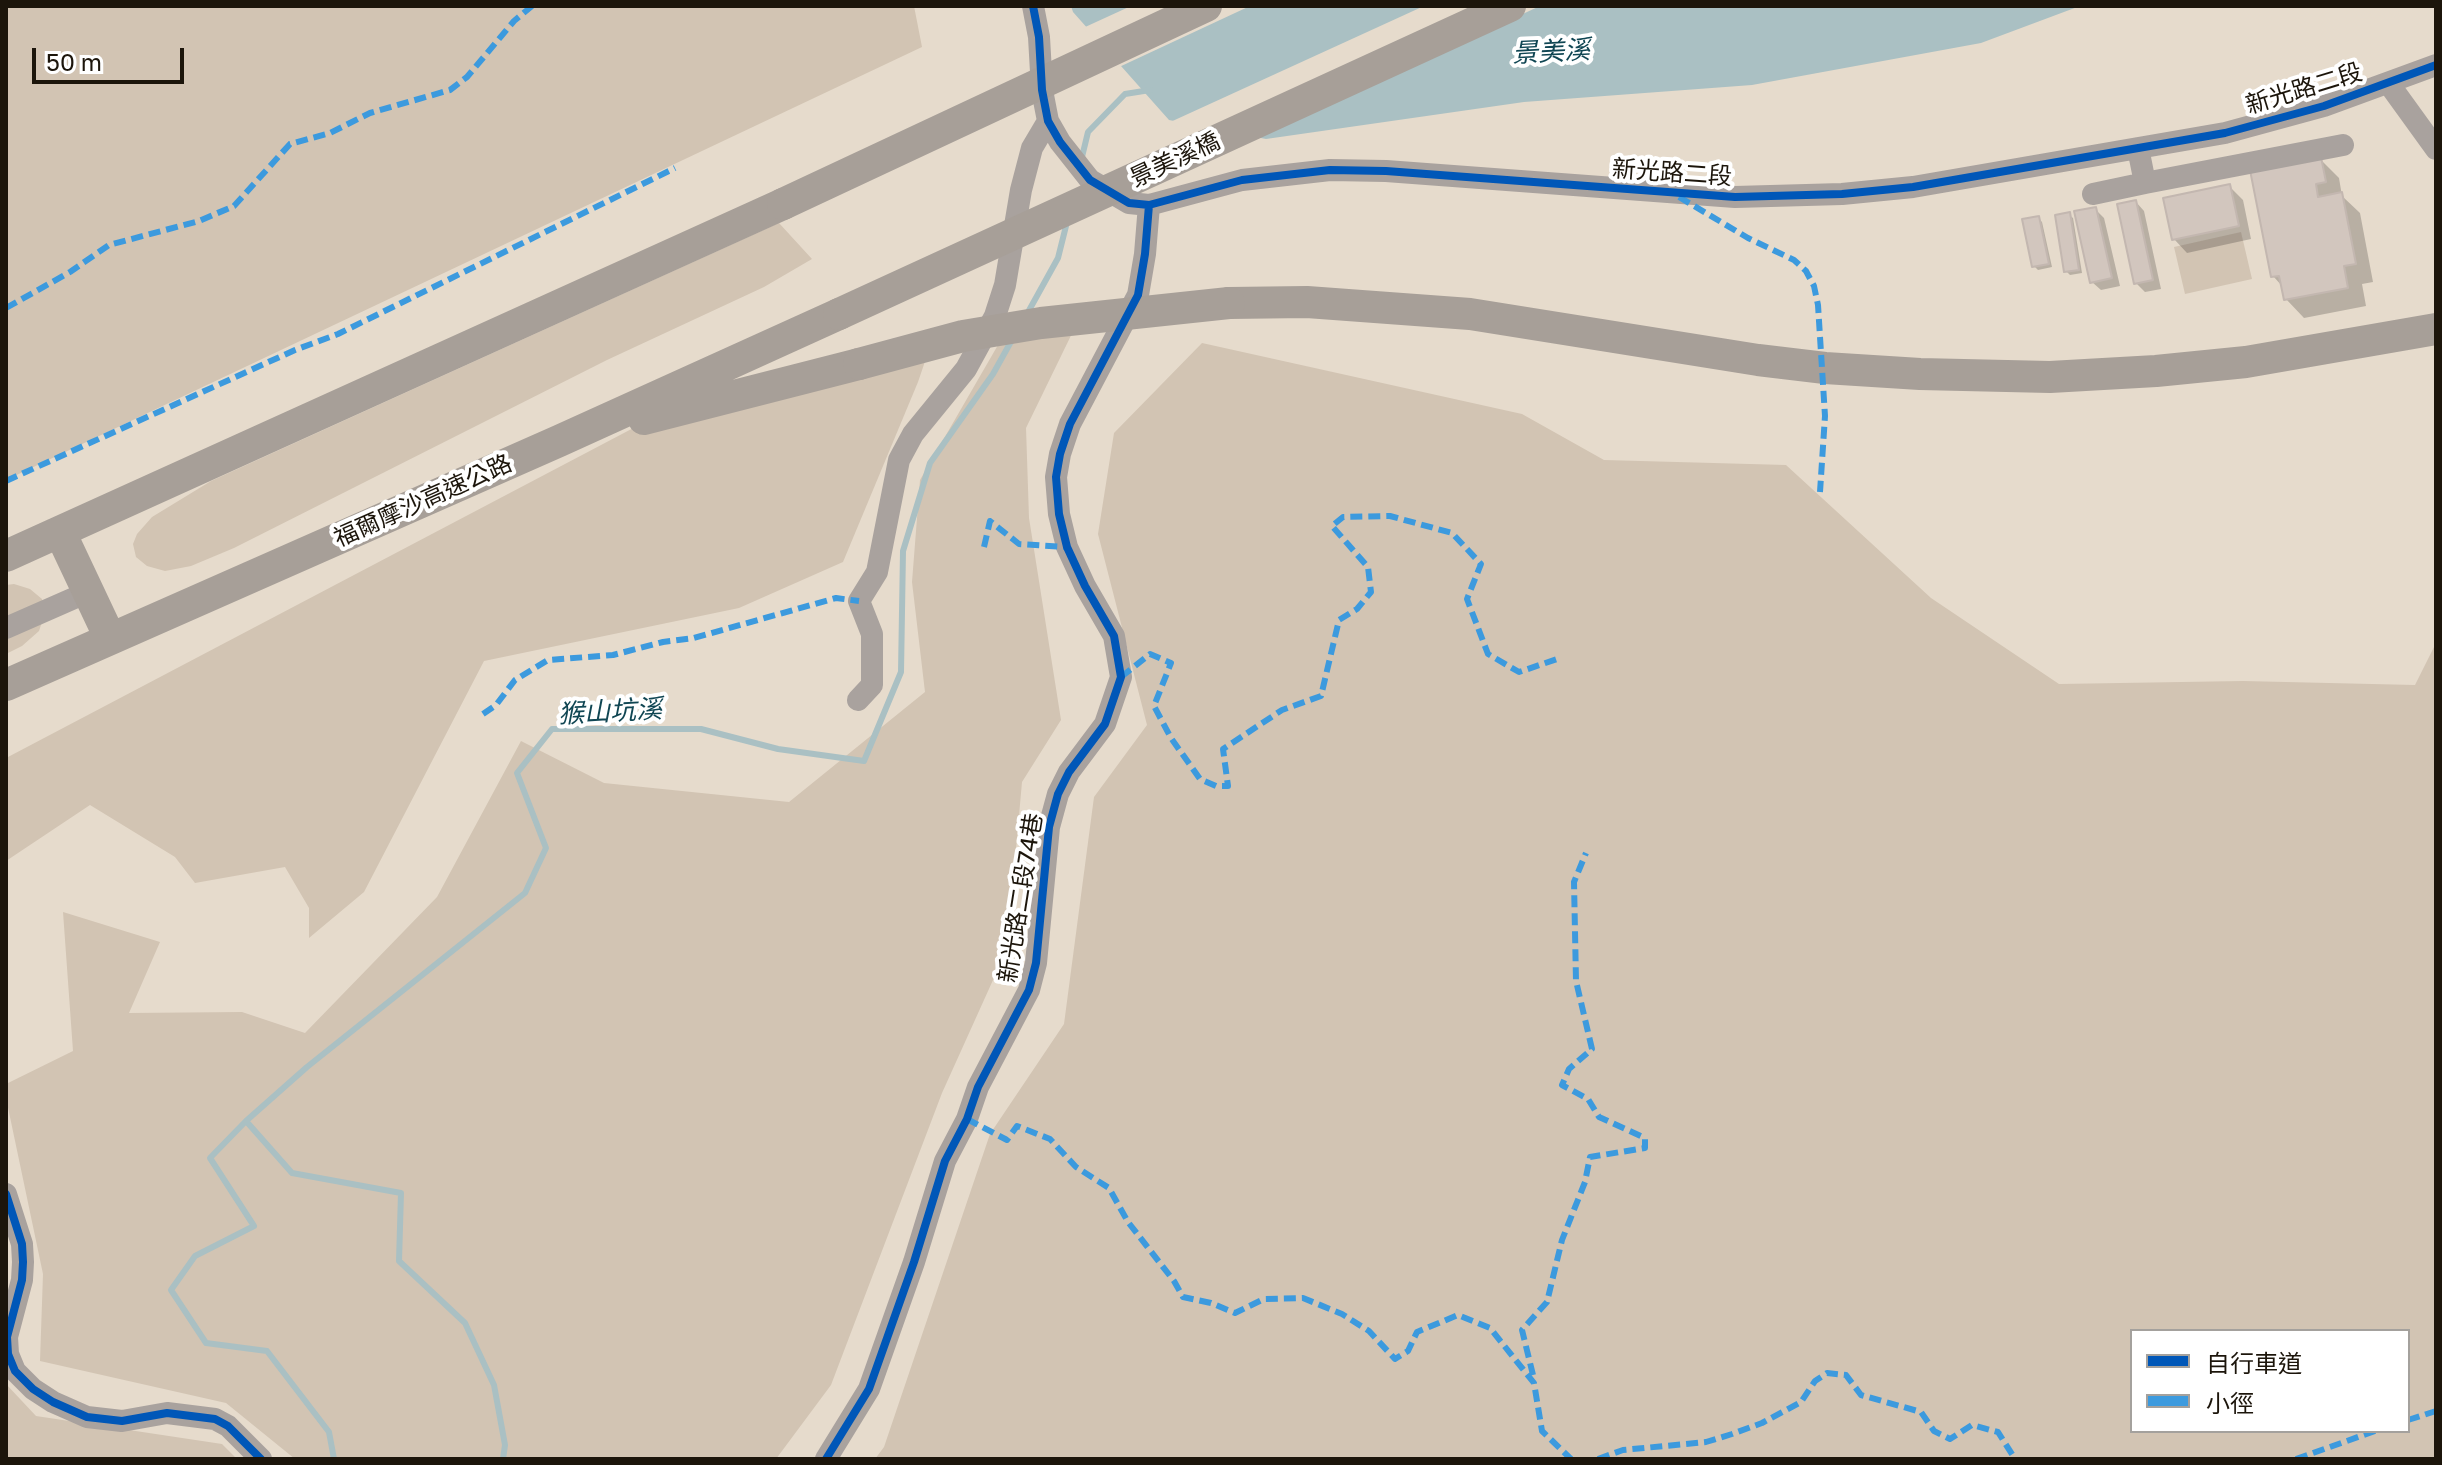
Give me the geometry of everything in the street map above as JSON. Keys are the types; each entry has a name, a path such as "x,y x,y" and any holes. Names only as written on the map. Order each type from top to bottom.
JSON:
{"highway":[{"path":"6,556 783,204 1206,6"},
{"name":"景美溪橋","path":"839,314 1510,6"},
{"path":"559,441 963,336 1041,323 1229,303 1307,302 1470,314 1825,368 2050,377 2246,362 2436,329"},
{"name":"福爾摩沙高速公路","path":"6,685 839,314"},
{"path":"60,532 110,638"}],"street":[{"path":"1033,6 1048,121 1060,142 1090,180 1139,204"},
{"name":"新光路二段","path":"1139,204 1242,180 1330,170 1402,172 1735,197 1842,194 1913,187 2268,123 2389,84 2436,65"},
{"path":"2389,84 2436,149"},
{"path":"858,700 872,685 872,634 859,601 877,572 899,460 913,434 966,369 995,316 1005,285 1021,190 1032,148 1048,121"},
{"path":"2093,194 2343,145"},
{"path":"2138,148 2145,183"},
{"name":"新光路二段74巷","path":"826,1459 869,1389 914,1262 945,1161 967,1119 978,1087 1029,990 1036,963 1049,827 1058,794 1069,772 1105,724 1121,677 1114,636 1067,547 1059,514 1056,477 1070,424 1138,295 1145,254 1139,204"},
{"path":"6,628 88,592"},
{"path":"6,1194 22,1244 23,1262 22,1280 7,1337 8,1354 15,1371 33,1389 53,1402 87,1417 122,1421 167,1413 215,1419 228,1426 261,1459"}],"shaded area":[{"path":"6,6 914,6 922,47 6,480"},
{"path":"779,223 812,259 764,287 607,360 234,548 191,566 165,571 147,566 136,557 133,544 137,534 152,517 211,481"},
{"path":"2241,232 2252,279 2185,294 2174,247"},
{"path":"1080,317 1026,428 1029,518 1061,720 1022,782 1007,949 942,1093 831,1385 776,1459 295,1459 226,1403 40,1361 43,1274 6,1098 6,1084 73,1051 63,912 160,942 129,1013 242,1012 305,1033 437,897 521,741 604,783 789,802 925,692 912,582 920,480 1013,319"},
{"path":"935,332 918,382 843,562 739,608 484,661 364,892 309,938 309,908 285,867 195,883 175,857 90,805 6,861 8,757 641,424"},
{"path":"1202,343 1522,414 1604,460 1786,465 1931,598 2059,684 2243,681 2415,685 2436,643 2436,1459 875,1459 884,1447 990,1134 1064,1024 1094,797 1147,725 1098,534 1114,433"},
{"path":"6,585 30,589 42,599 44,616 39,631 22,646 6,654"},
{"path":"6,1384 36,1416 222,1444 237,1459 6,1459"}],"water":[{"name":"景美溪","path":"1071,6 2080,6 1981,43 1752,85 1524,102 1266,139 1169,120"}],"pier":[{"path":"1131,6 1250,6 1117,68 1083,28"},
{"path":"1424,6 1540,6 1250,140 1166,124"}],"building":[{"path":"2321,157 2326,182 2316,184 2318,197 2342,192 2356,264 2344,266 2348,288 2284,300 2279,276 2271,277 2250,170"},
{"path":"2230,184 2239,226 2172,240 2163,198"},
{"path":"2136,200 2153,280 2134,284 2117,204"},
{"path":"2096,207 2112,278 2090,283 2074,211"},
{"path":"2070,212 2079,270 2064,272 2055,215"},
{"path":"2039,216 2049,264 2032,267 2022,219"}],"waterway":[{"name":"猴山坑溪","path":"1081,161 1088,132 1125,94 1150,90"},
{"name":"猴山坑溪","path":"1027,314 1058,258 1067,222"},
{"name":"猴山坑溪","path":"334,1459 329,1432 267,1351 206,1343 171,1290 195,1256 254,1226 210,1158 307,1067 525,893 546,848 517,773 552,729 701,729 778,749 864,761 901,672 903,551 930,463 993,374 1013,338"},
{"path":"246,1121 292,1173 401,1193 399,1261 465,1323 494,1385 505,1445 503,1459"}],"marked path":[{"path":"6,308 70,272 109,245 199,221 234,206 290,144 330,133 370,113 450,90 467,77 514,21 532,6"},
{"path":"6,481 295,350 338,334 675,168"},
{"path":"1679,197 1748,238 1794,260 1806,271 1814,286 1825,416 1820,492"},
{"path":"1121,677 1150,654 1171,663 1154,706 1171,738 1200,779 1216,786 1228,786 1223,749 1282,710 1321,696 1339,620 1357,609 1371,592 1368,567 1332,526 1343,517 1390,516 1452,533 1481,564 1467,599 1488,654 1519,672 1560,658"},
{"path":"984,547 990,521 1019,544 1067,547"},
{"path":"483,714 496,705 515,680 548,660 613,655 663,642 694,638 836,598 859,601"},
{"path":"1533,1375 1522,1330 1547,1302 1562,1240 1585,1182 1590,1157 1645,1148 1645,1138 1599,1117 1588,1099 1562,1085 1569,1069 1592,1049 1576,981 1574,882 1586,853"},
{"path":"967,1119 1007,1140 1017,1126 1050,1139 1076,1167 1109,1188 1128,1222 1183,1297 1211,1303 1235,1313 1264,1299 1303,1298 1342,1314 1369,1331 1395,1359 1408,1351 1417,1332 1458,1315 1490,1328 1534,1383 1542,1431 1571,1459"},
{"path":"1598,1459 1623,1450 1706,1442 1762,1423 1801,1402 1815,1381 1827,1373 1846,1375 1861,1395 1921,1412 1934,1431 1950,1439 1972,1425 1998,1432 2015,1459"},
{"path":"2410,1419 2436,1411"},
{"path":"2296,1459 2369,1433"}],"cycle path":[{"path":"1033,6 1048,121 1060,142 1090,180 1129,203 1149,205 1242,180 1330,170 1386,171 1735,197 1842,194 1913,187 2225,133 2324,106 2436,65"},
{"path":"826,1459 869,1389 914,1262 945,1161 967,1119 978,1087 1029,990 1036,963 1049,827 1058,794 1069,772 1105,724 1121,677 1114,636 1067,547 1059,514 1056,477 1070,424 1138,295 1149,205"},
{"path":"6,1194 22,1244 23,1262 22,1280 7,1337 8,1354 15,1371 33,1389 53,1402 87,1417 122,1421 167,1413 215,1419 228,1426 261,1459"}]}
